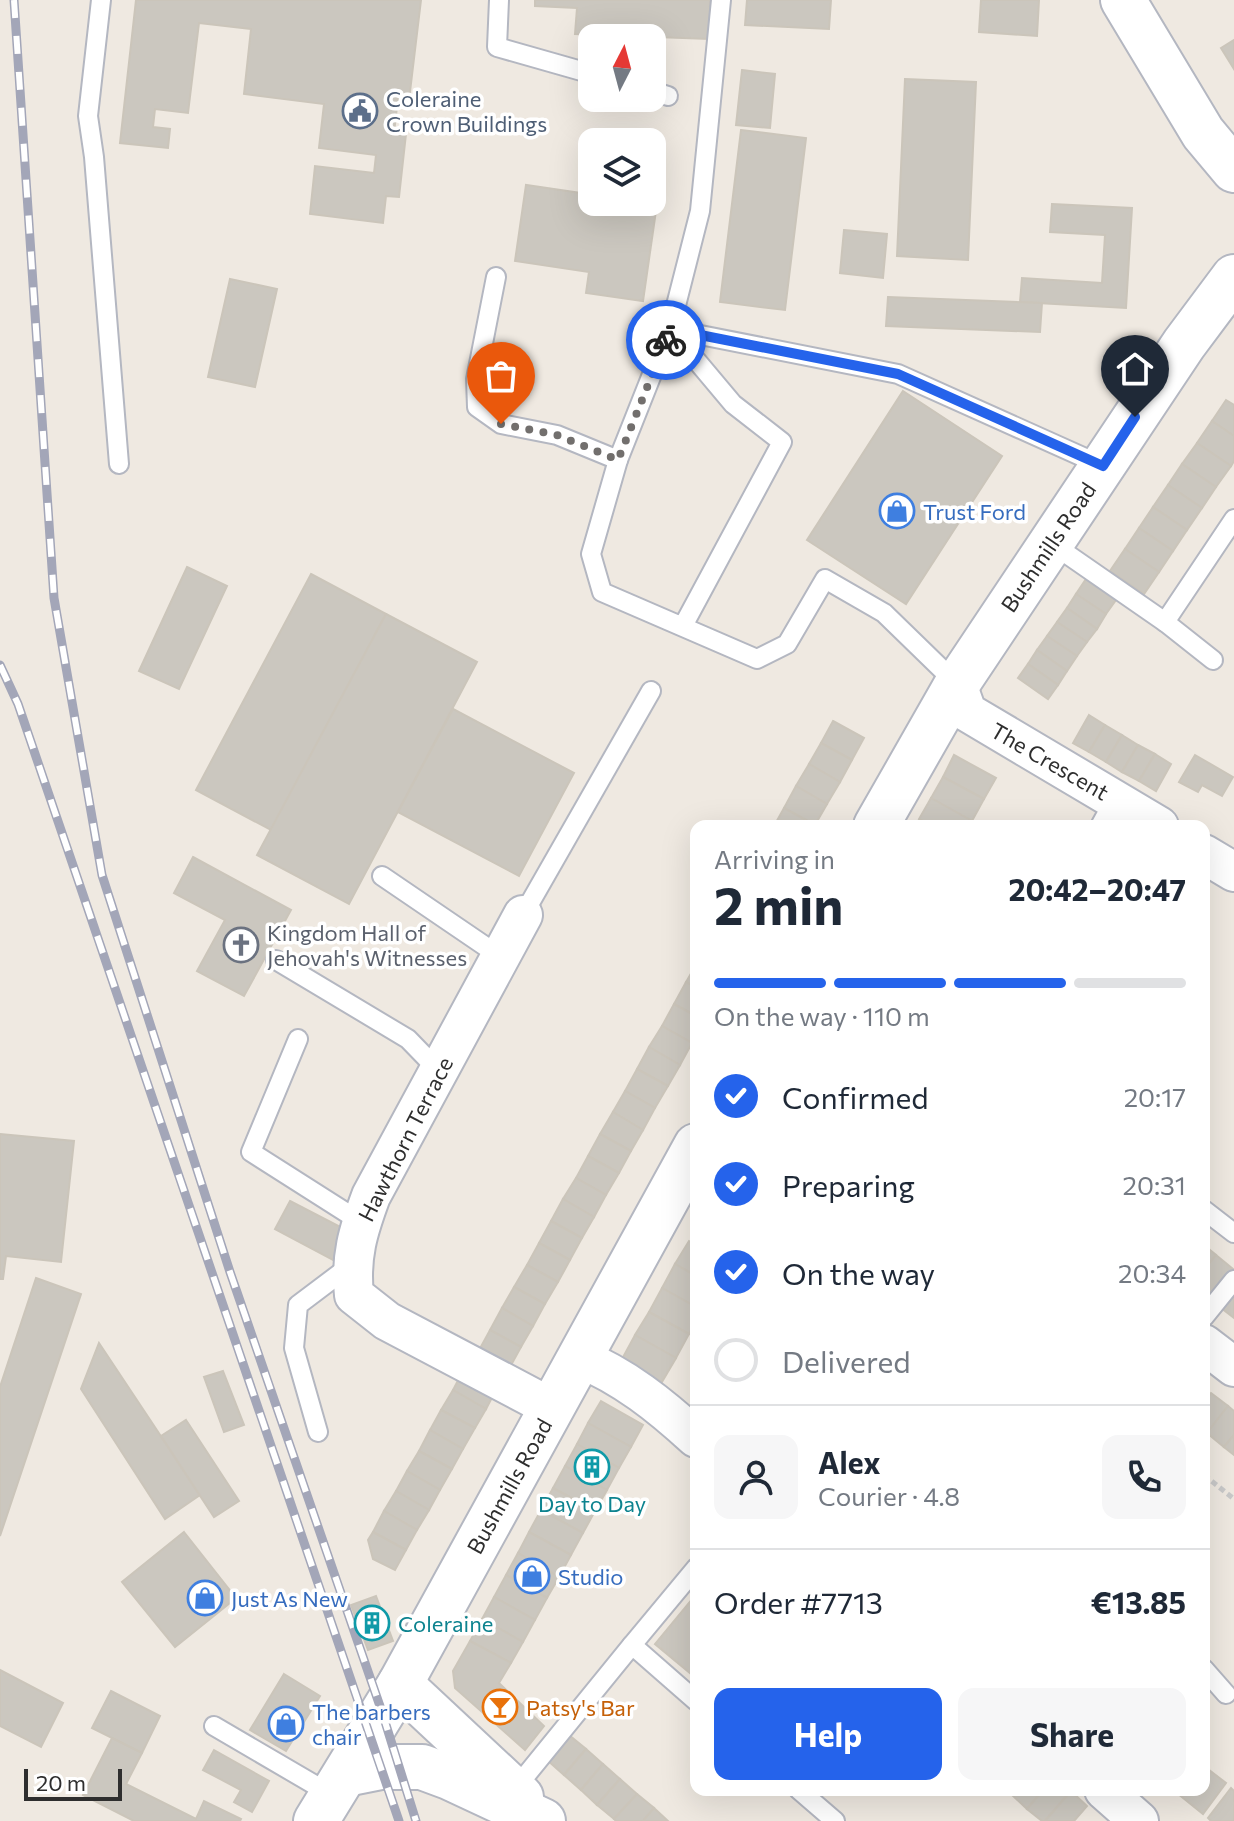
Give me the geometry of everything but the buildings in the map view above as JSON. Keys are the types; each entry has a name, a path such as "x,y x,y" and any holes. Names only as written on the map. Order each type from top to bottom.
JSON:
{"main road":[{"path":"1123,0 1203,133 1234,170"},
{"name":"Bushmills Road","path":"879,820 957,684 1184,344 1234,277"},
{"name":"Bushmills Road","path":"331,1797 400,1684 690,1157"},
{"path":"400,1684 534,1811"},
{"path":"331,1797 381,1767 422,1767 534,1811"}],"street":[{"name":"The Crescent","path":"957,684 967,712 1108,813 1135,820"},
{"path":"1210,858 1234,872"},
{"name":"Hawthorn Terrace","path":"523,915 371,1196 351,1265 354,1295 387,1321 552,1408"},
{"path":"1210,1349 1234,1367"},
{"path":"579,1358 622,1379 690,1433"},
{"path":"1111,1796 1139,1821"}],"lane":[{"path":"101,0 88,116 119,464"},
{"path":"499,0 497,47 578,70"},
{"path":"721,0 700,211 670,329 618,460 591,554 602,592 757,659 787,644 825,579 884,613 957,684"},
{"path":"496,277 476,379 477,407 501,424 557,435 618,460"},
{"path":"670,329 898,374 1103,466"},
{"path":"670,329 733,404 782,442 683,626"},
{"path":"1165,622 1234,519"},
{"path":"1051,543 1165,622 1213,660"},
{"path":"523,915 651,691"},
{"path":"382,876 501,957"},
{"path":"276,960 408,1039 439,1071"},
{"path":"298,1039 251,1152 361,1222"},
{"path":"1210,1215 1234,1233"},
{"path":"318,1432 294,1348 298,1305 351,1265"},
{"path":"1210,1310 1234,1280"},
{"path":"534,1811 632,1645 690,1575"},
{"path":"632,1645 690,1696"},
{"path":"1210,1676 1226,1694"},
{"path":"214,1726 331,1797"},
{"path":"806,1796 835,1821"}],"path":[{"path":"1210,1480 1234,1499"}],"railway":[{"path":"14,0 54,598 102,875 230,1272 382,1712 416,1821"},
{"path":"0,665 18,704 399,1821"}],"way so far":[{"path":"501,424 557,435 618,460 666,340"}],"place":[{"name":"Coleraine Crown Buildings","path":"360,111"},
{"name":"Trust Ford","path":"897,511"},
{"name":"Kingdom Hall of Jehovah's Witnesses","path":"241,945"},
{"name":"Day to Day","path":"592,1467"},
{"name":"Studio","path":"532,1576"},
{"name":"Just As New","path":"205,1598"},
{"name":"Coleraine","path":"372,1623"},
{"name":"Patsy's Bar","path":"500,1707"},
{"name":"The barbers chair","path":"286,1724"}],"route":[{"path":"666,340 670,329 898,374 1103,466 1135,417"}]}
